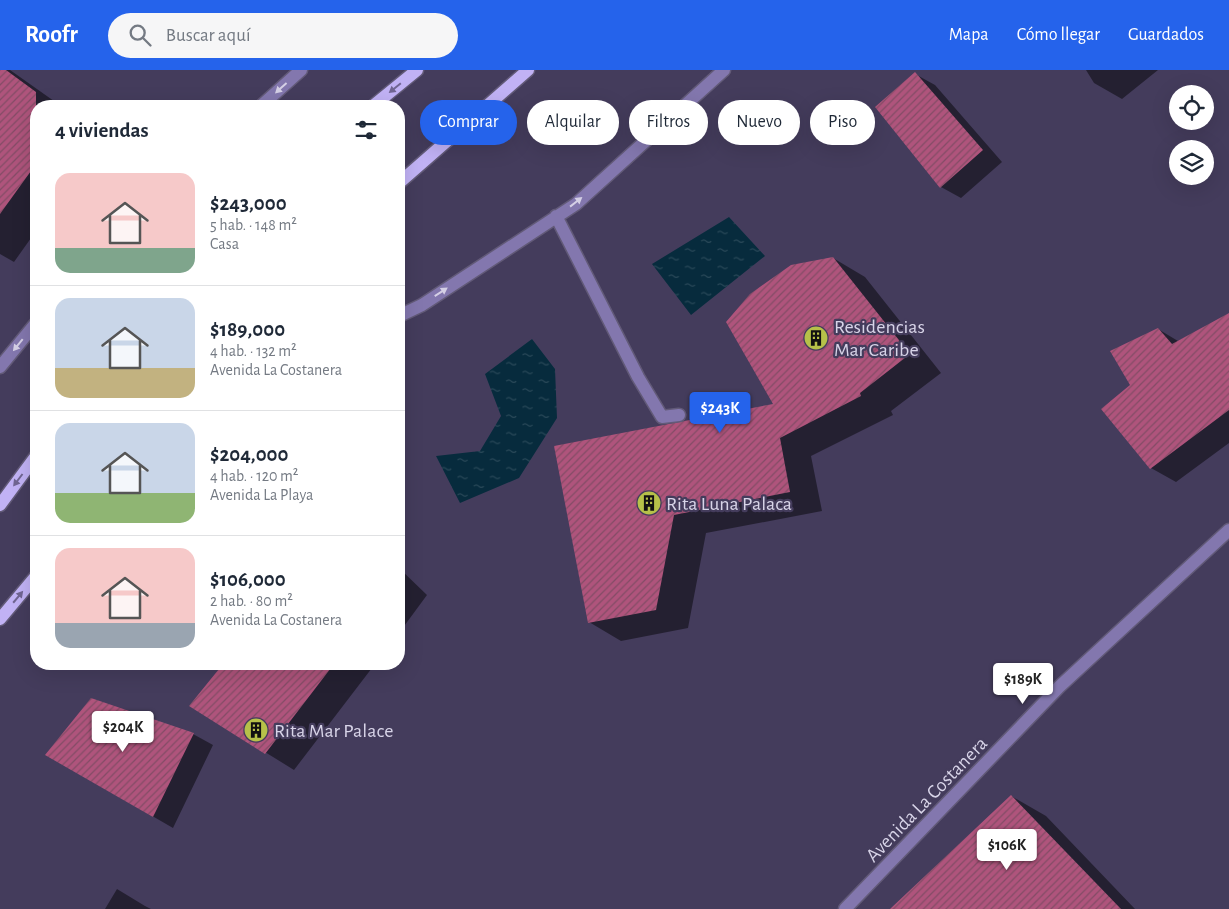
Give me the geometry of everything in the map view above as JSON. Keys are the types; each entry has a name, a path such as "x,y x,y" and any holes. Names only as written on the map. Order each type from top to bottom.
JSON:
{"main road":[{"path":"380,100 417,70"},
{"path":"405,178 528,70"},
{"path":"0,505 30,464"},
{"path":"0,619 30,583"}],"street":[{"path":"267,100 301,70"},
{"path":"405,313 422,305 576,204 724,70"},
{"path":"556,216 638,377 662,417 679,415"},
{"path":"0,367 30,330"},
{"name":"Avenida La Costanera","path":"845,909 1059,687 1229,530"}],"water":[{"path":"729,217 765,256 691,315 652,264"},
{"path":"532,339 555,369 557,418 519,478 460,503 436,456 480,451 501,416 485,374"}],"building":[{"path":"0,70 6,70 36,92 36,100 30,100 30,172 0,214"},
{"path":"915,72 983,150 940,188 875,107"},
{"path":"833,257 910,354 860,393 861,396 780,438 790,492 674,515 656,610 588,623 554,446 773,404 726,322 750,294 791,265"},
{"path":"1229,313 1229,410 1150,469 1101,409 1130,385 1110,351 1158,328 1172,344"},
{"name":"Rita Mar Palace","path":"218,670 329,670 265,754 189,706"},
{"path":"91,698 194,733 153,817 45,755"},
{"path":"1011,795 1121,909 890,909"}],"place":[{"name":"Residencias Mar Caribe","path":"816,338"},
{"name":"Rita Luna Palaca","path":"649,503"},
{"name":"Rita Mar Palace","path":"256,730"}]}
